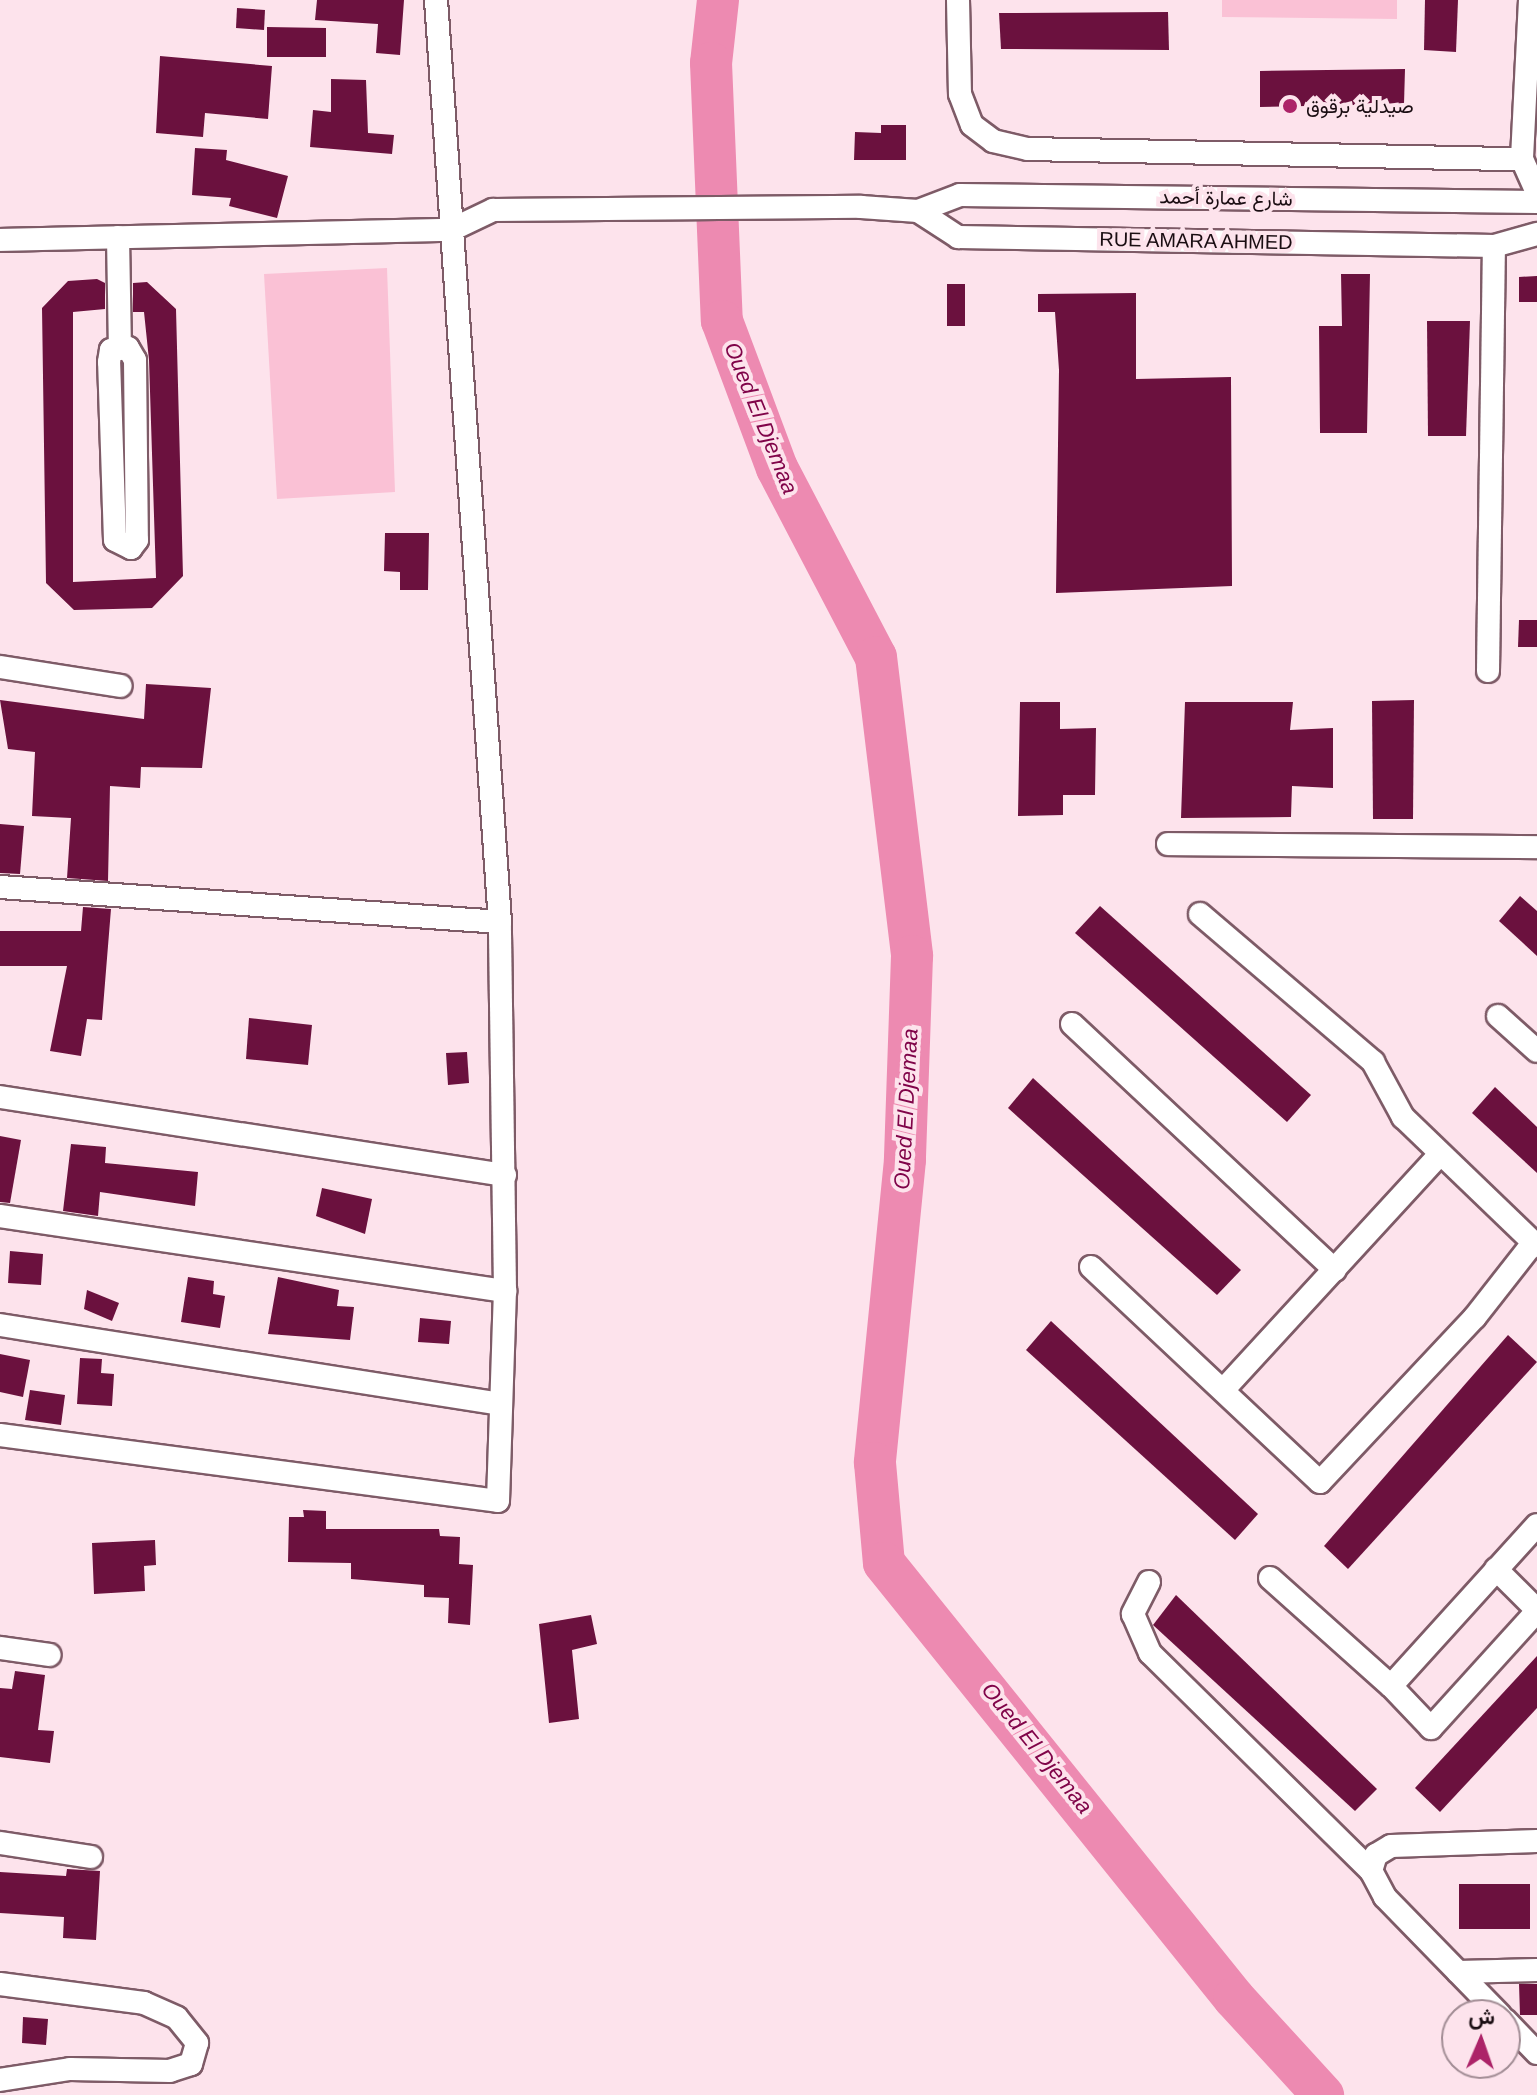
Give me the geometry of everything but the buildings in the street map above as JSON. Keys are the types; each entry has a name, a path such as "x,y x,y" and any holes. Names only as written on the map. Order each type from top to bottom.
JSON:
{"street":[{"path":"0,1435 498,1501 505,1291 500,922 436,0"},
{"path":"958,0 960,94 972,125 993,141 1028,149 1522,159"},
{"path":"1530,0 1522,159 1537,192"},
{"name":"شارع عمارة أحمد","path":"918,211 960,195 1537,202"},
{"name":"RUE AMARA AHMED","path":"451,230 493,210 861,207 918,211 958,237 1494,246 1537,234"},
{"path":"0,240 451,230"},
{"path":"118,237 120,349"},
{"path":"1488,671 1494,246"},
{"path":"120,349 135,360 137,540 131,548 115,540 109,362 111,350 120,349"},
{"path":"0,667 121,686"},
{"path":"1168,844 1537,847"},
{"path":"0,887 500,922"},
{"path":"1091,1267 1225,1388 1320,1482 1475,1317 1535,1244 1403,1117 1373,1062 1200,914"},
{"path":"1498,1016 1537,1051"},
{"path":"1072,1024 1335,1270"},
{"path":"0,1097 505,1175"},
{"path":"1225,1388 1440,1154"},
{"path":"0,1216 505,1291"},
{"path":"0,1325 501,1404"},
{"path":"1391,1686 1537,1525"},
{"path":"1270,1578 1391,1686 1431,1728 1537,1610 1496,1569"},
{"path":"1149,1582 1133,1614 1150,1653 1371,1871 1385,1897 1484,1999"},
{"path":"0,1648 50,1655"},
{"path":"1371,1871 1376,1855 1391,1846 1537,1841"},
{"path":"0,1843 91,1857"},
{"path":"1458,1972 1537,1970"},
{"path":"0,1984 144,2003 177,2018 197,2043 191,2064 170,2071 70,2069 0,2080"},
{"path":"1521,2036 1537,2053"}],"shaded area":[{"path":"1222,0 1397,0 1397,19 1222,17"},
{"path":"387,268 395,492 277,499 264,274"}],"waterway":[{"name":"Oued El Djemaa","path":"718,0 711,63 722,321 777,468 876,657 912,956 905,1160 875,1463 884,1563 1234,1998 1323,2095"}],"place":[{"name":"صيدلية برقوق","path":"1290,106"}]}
